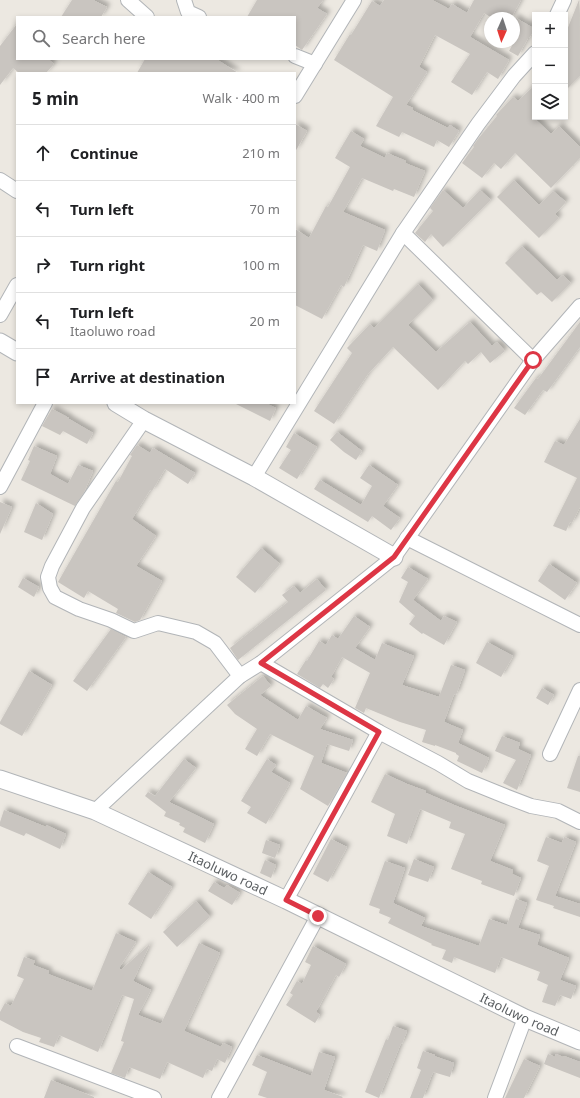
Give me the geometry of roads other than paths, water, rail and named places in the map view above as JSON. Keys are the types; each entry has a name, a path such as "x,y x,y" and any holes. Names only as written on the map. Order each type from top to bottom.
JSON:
{"street":[{"path":"128,0 146,16"},
{"path":"184,0 188,12 197,16"},
{"path":"296,94 354,0"},
{"path":"558,12 564,0"},
{"path":"296,56 315,64"},
{"path":"254,477 403,233 478,124 514,76 532,56"},
{"path":"0,180 16,190"},
{"path":"403,233 533,360"},
{"path":"0,315 16,287"},
{"path":"95,811 240,676 261,663 394,557 533,360 580,306"},
{"path":"0,342 16,351"},
{"path":"0,487 44,404"},
{"path":"118,404 144,420 254,477 394,557"},
{"path":"144,420 83,508 52,566 48,577 50,588 55,597 134,631 158,623 196,632 214,642 240,676"},
{"path":"407,538 580,625"},
{"path":"261,663 379,732 438,763 468,781 531,806 558,811 580,822"},
{"path":"550,754 580,690"},
{"path":"286,900 379,732"},
{"name":"Itaoluwo road","path":"0,779 95,811 286,900 524,1018 580,1042"},
{"path":"219,1098 318,916"},
{"path":"495,1098 524,1018"},
{"path":"17,1046 154,1098"}]}
